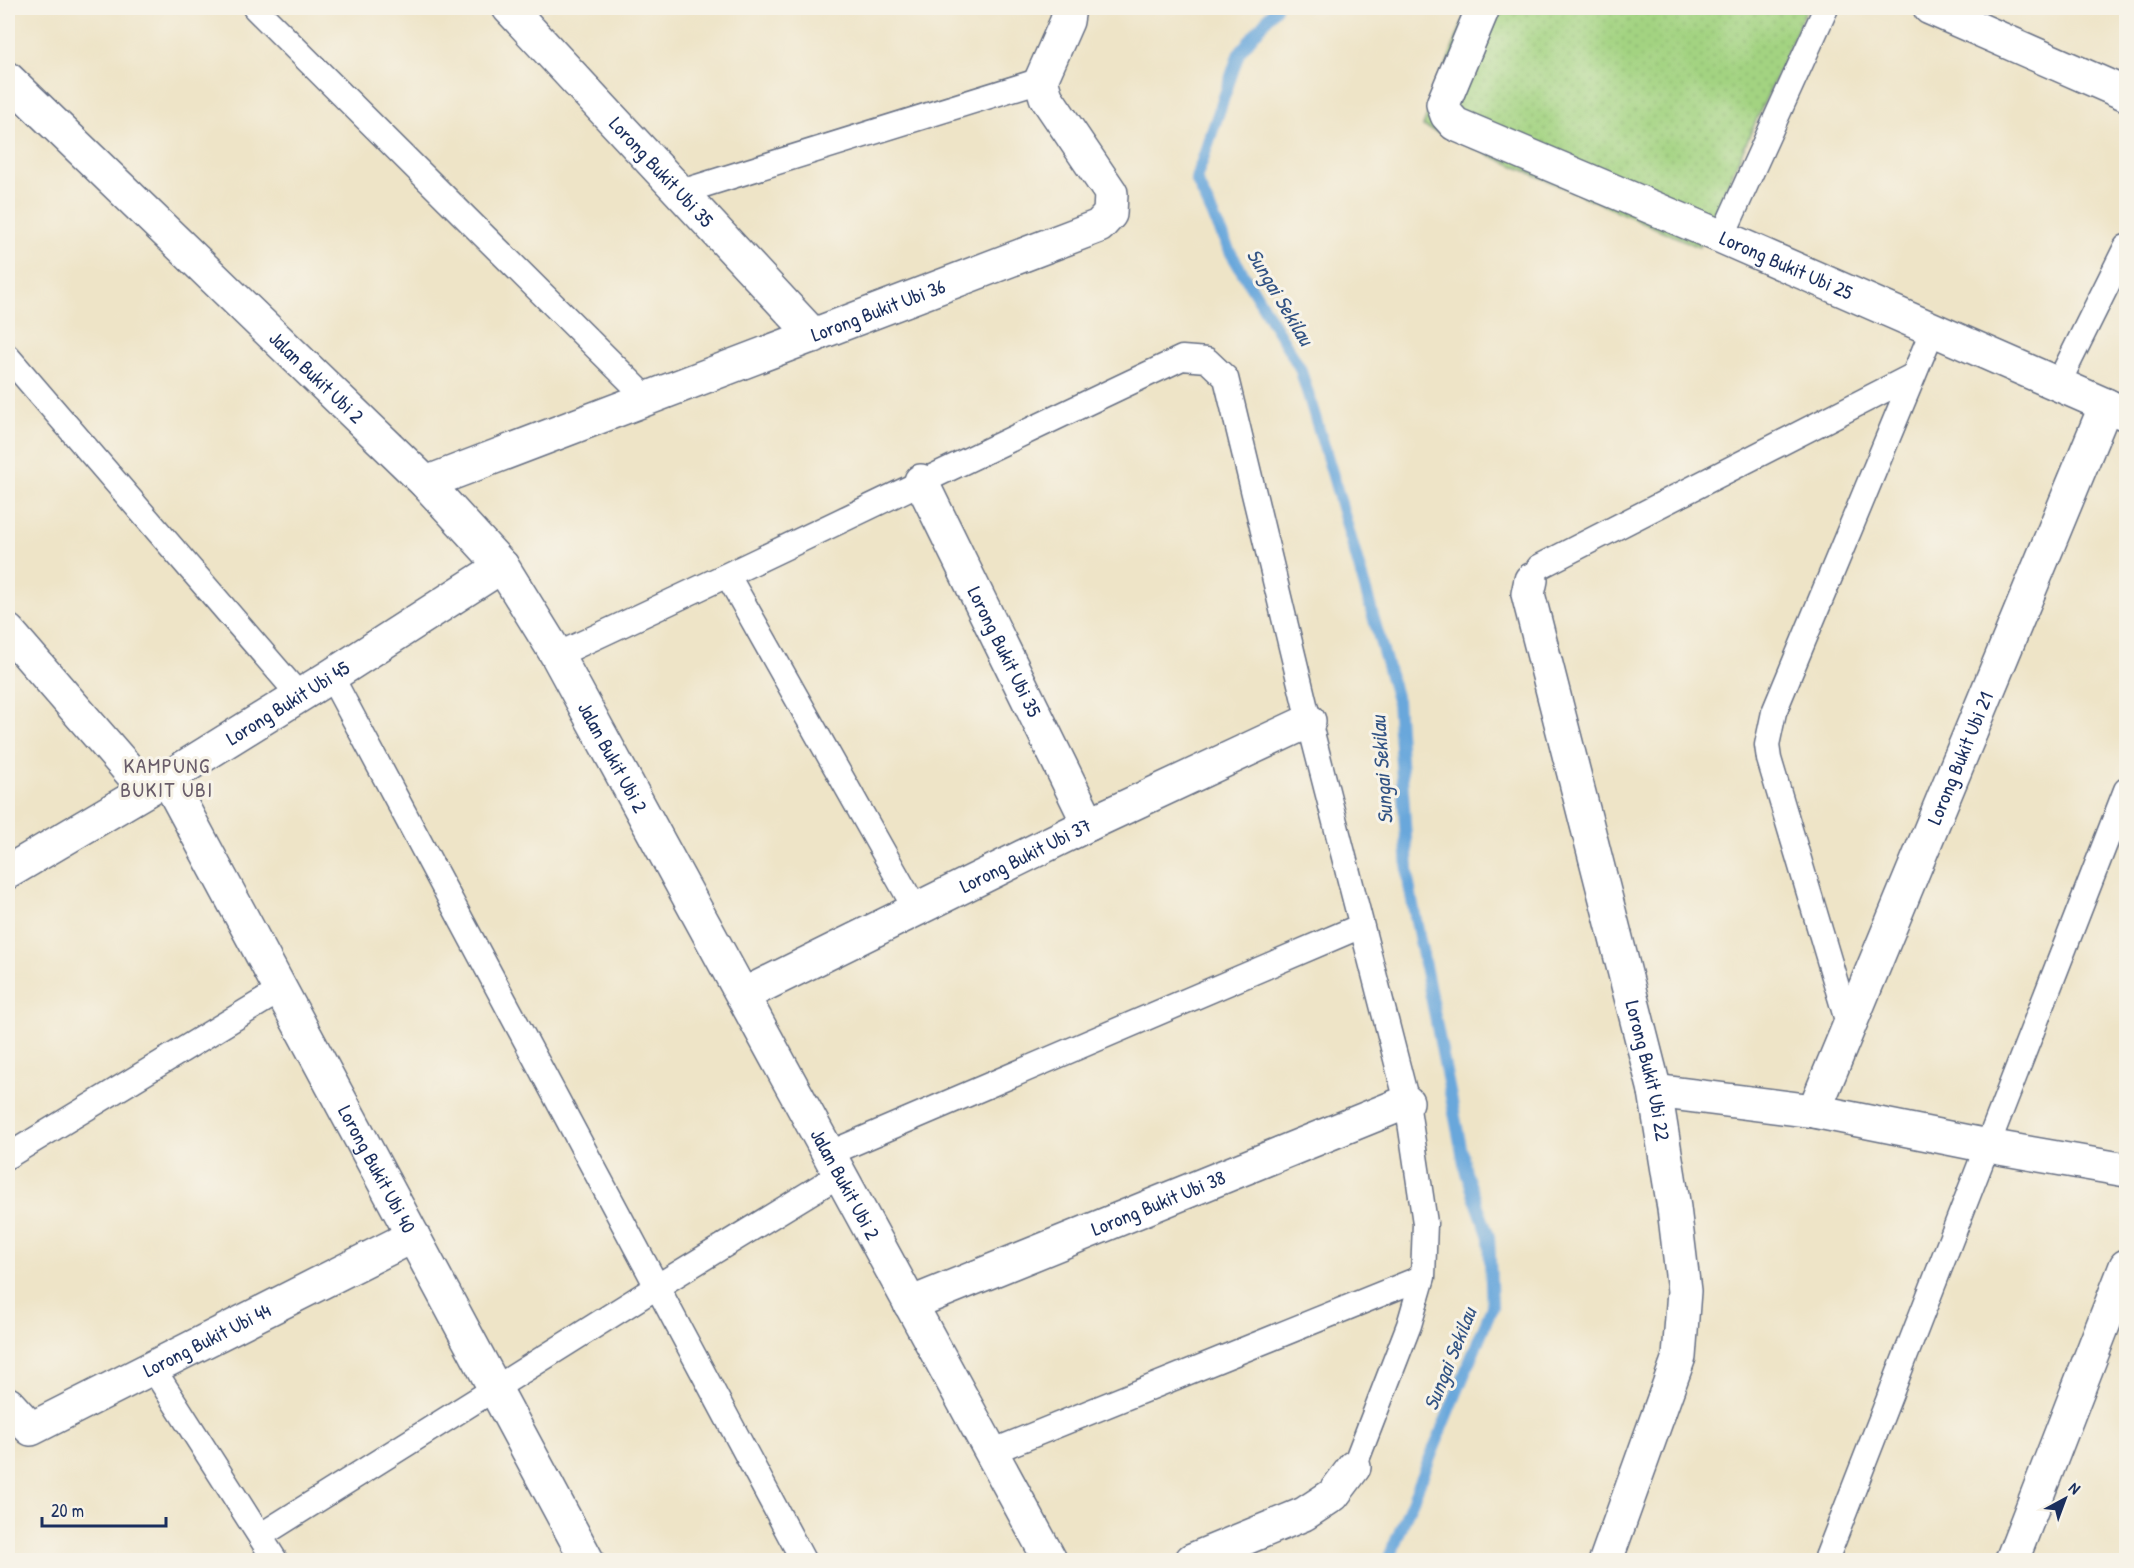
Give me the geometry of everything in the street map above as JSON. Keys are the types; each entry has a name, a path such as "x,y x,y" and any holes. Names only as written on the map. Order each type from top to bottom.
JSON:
{"street":[{"name":"Lorong Bukit Ubi 35","path":"509,8 814,336"},
{"path":"1041,80 1067,21 1069,8"},
{"name":"Lorong Bukit Ubi 25","path":"1483,8 1443,104 1447,115 1455,124 1722,237 2116,409"},
{"path":"1930,8 2127,94"},
{"name":"Jalan Bukit Ubi 2","path":"8,79 426,483 502,566 558,655 1050,1560"},
{"name":"Lorong Bukit Ubi 36","path":"426,483 1099,226 1110,214 1111,193 1046,97 1041,80"},
{"name":"Lorong Bukit Ubi 21","path":"1814,1111 2116,409"},
{"name":"Lorong Bukit Ubi 35","path":"921,481 1089,824"},
{"name":"Lorong Bukit Ubi 45","path":"8,872 157,784 502,566"},
{"name":"Lorong Bukit Ubi 22","path":"1531,580 1528,594 1655,1091 1674,1208 1684,1291 1679,1357 1606,1560"},
{"name":"Lorong Bukit Ubi 40","path":"8,631 157,784 281,990 587,1560"},
{"name":"Lorong Bukit Ubi 37","path":"743,995 1089,824 1310,721"},
{"path":"1655,1091 1814,1111 1988,1146 2127,1170"},
{"name":"Lorong Bukit Ubi 38","path":"910,1304 1407,1102"},
{"name":"Lorong Bukit Ubi 44","path":"8,1404 31,1429 413,1236"},
{"path":"2012,1560 2127,1266"},
{"path":"1192,1560 1304,1514 1333,1495 1354,1467"}],"lane":[{"path":"255,8 648,399"},
{"path":"1722,237 1826,8"},
{"path":"681,192 1041,80"},
{"path":"2058,384 2127,247"},
{"path":"1849,1027 1769,759 1767,745 1774,712 1933,329"},
{"path":"8,357 299,695"},
{"path":"558,655 1182,358 1207,360 1226,378 1361,926 1407,1102 1425,1224 1423,1277 1409,1325 1354,1467"},
{"path":"1531,580 1539,567 1914,375"},
{"path":"728,576 916,910"},
{"path":"331,676 803,1560"},
{"path":"1826,1560 2127,790"},
{"path":"260,1536 657,1286 834,1164 1361,926"},
{"path":"8,1156 281,990"},
{"path":"991,1452 1423,1277"},
{"path":"152,1367 275,1560"}],"green space":[{"path":"1468,8 1807,8 1699,247 1423,126"}],"waterway":[{"name":"Sungai Sekilau","path":"1276,8 1239,53 1196,179 1229,250 1300,368 1397,700 1409,885 1466,1173 1489,1237 1492,1307 1388,1560"}],"district":[{"name":"KAMPUNG BUKIT UBI","path":"167,778"}]}
